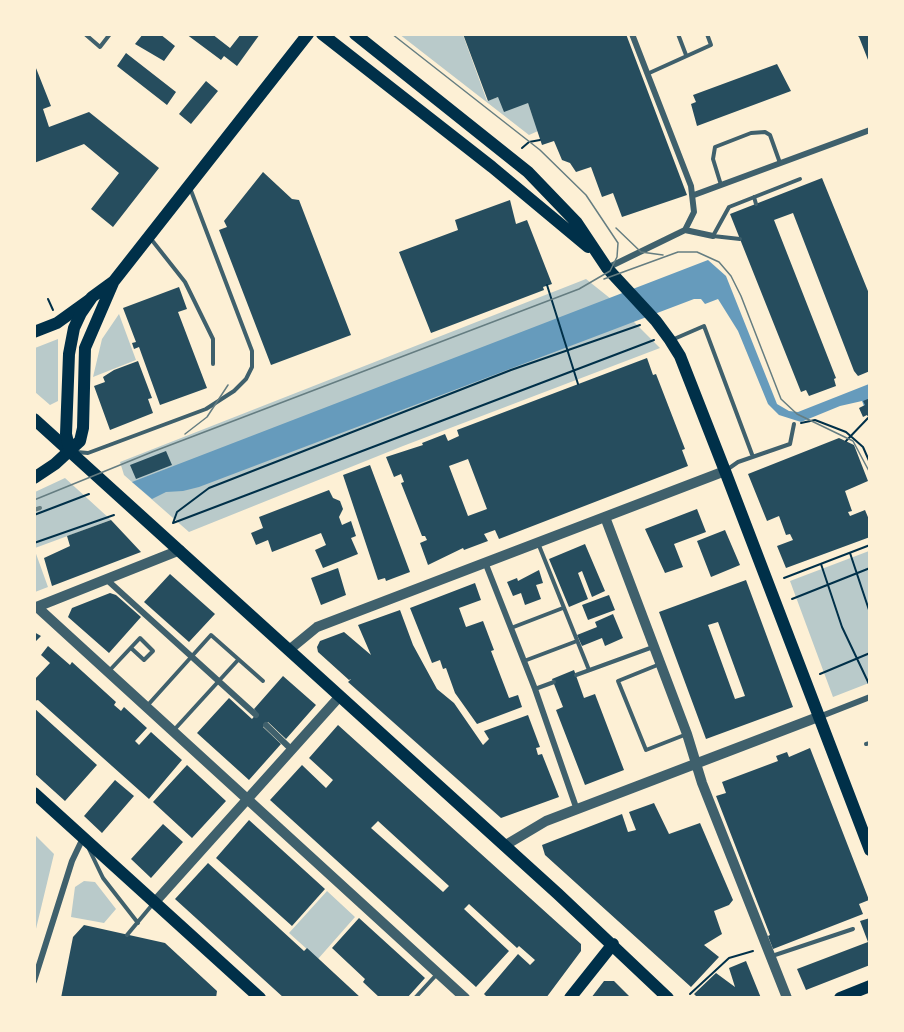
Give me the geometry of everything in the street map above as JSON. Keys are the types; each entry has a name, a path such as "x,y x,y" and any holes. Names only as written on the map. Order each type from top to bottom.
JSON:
{"main road":[{"path":"34,478 80,441 83,428 85,348 114,281 308,34"},
{"path":"322,34 492,167 565,231 594,251"},
{"path":"355,34 528,172 577,223 607,268 656,321 670,340 680,356 870,850"},
{"path":"34,332 57,323 114,281"},
{"path":"70,451 66,434 70,341 81,313 92,297"},
{"path":"34,419 613,944 668,998"},
{"path":"34,793 154,902 245,993 260,998"},
{"path":"570,998 613,944"},
{"path":"840,998 870,986"}],"street":[{"path":"607,268 685,230 694,212 693,195 632,34"},
{"path":"693,195 870,130"},
{"path":"685,230 713,236"},
{"path":"289,650 317,627 725,471"},
{"path":"605,517 687,734 696,765 788,998"},
{"path":"180,550 36,607 465,998"},
{"path":"485,562 535,689 577,810"},
{"path":"106,579 256,715"},
{"path":"154,902 339,696"},
{"path":"504,846 546,821 870,697"},
{"path":"266,725 292,750"},
{"path":"34,981 37,959 72,861 83,838"}],"lane":[{"path":"85,34 100,46 110,34"},
{"path":"678,34 686,55"},
{"path":"647,74 711,45 707,34"},
{"path":"721,185 713,159 715,147 751,133 765,132 770,135 780,163"},
{"path":"740,239 713,236 729,207 800,179"},
{"path":"70,451 88,453 206,409 234,392 246,379 252,367 252,351 189,185"},
{"path":"754,197 756,204"},
{"path":"149,237 185,282 213,339 213,364"},
{"path":"670,340 704,327 753,457"},
{"path":"725,471 753,457 790,444 794,424"},
{"path":"538,542 589,670"},
{"path":"511,628 563,608"},
{"path":"147,707 211,635 263,681"},
{"path":"108,672 140,638 153,651 144,660 131,648"},
{"path":"524,661 577,641"},
{"path":"576,675 654,647"},
{"path":"174,731 238,660"},
{"path":"661,664 618,681 646,750 687,734"},
{"path":"535,689 554,682"},
{"path":"83,838 103,878 138,923"},
{"path":"127,935 154,902"},
{"path":"771,956 853,929"},
{"path":"415,998 438,972"}],"path":[{"path":"522,148 529,142 540,140"},
{"path":"547,285 578,384"},
{"path":"48,299 53,311"},
{"path":"640,325 522,366 209,488 184,506 173,523 654,340"},
{"path":"846,441 868,418"},
{"path":"794,424 815,420 846,432 863,447 870,463"},
{"path":"34,515 89,494"},
{"path":"34,543 114,515"},
{"path":"784,578 869,546"},
{"path":"850,553 870,613"},
{"path":"821,564 842,627 870,686"},
{"path":"792,599 870,568"},
{"path":"820,674 870,653"},
{"path":"690,994 729,958 753,951"}],"shaded area":[{"path":"399,34 463,35 487,101 498,97 528,103 538,131 529,135"},
{"path":"586,279 611,299 660,348 403,446 189,532 124,475 120,462"},
{"path":"119,314 136,360 93,377 102,339"},
{"path":"58,339 58,401 50,405 35,392 35,348"},
{"path":"65,478 111,520 35,548 35,492"},
{"path":"35,551 48,587 34,592"},
{"path":"869,551 869,683 833,697 790,581"},
{"path":"35,835 54,854 35,933"},
{"path":"84,881 95,882 116,909 104,923 71,917 75,887"},
{"path":"327,891 355,917 318,959 289,933"}],"water":[{"path":"708,260 726,276 777,404 789,411 798,412 869,384 869,419 862,401 840,406 801,422 779,415 768,404 738,331 718,299 705,304 701,299 694,299 199,487 166,492 152,499 132,482"}],"building":[{"path":"143,34 160,34 175,46 164,61 135,44"},
{"path":"186,34 212,34 230,48 241,34 260,34 237,66 224,56 221,60"},
{"path":"463,34 626,34 687,195 622,217 613,193 602,197 591,167 576,172 570,163 562,160 554,141 542,145 528,103 504,112 498,97 488,101"},
{"path":"856,34 870,34 870,65 859,37"},
{"path":"126,53 176,92 167,105 117,66"},
{"path":"34,63 51,106 43,109 49,127 89,112 159,168 113,227 91,209 119,173 84,144 34,163"},
{"path":"777,64 791,91 697,126 691,104 696,102 693,95"},
{"path":"206,81 218,91 191,124 179,114"},
{"path":"263,172 292,199 299,200 351,335 271,365 219,230 227,227 224,221"},
{"path":"822,178 870,296 870,371 858,376 854,371 793,213 774,220 836,378 834,379 836,386 809,396 806,390 801,392 730,214"},
{"path":"510,200 516,224 527,220 552,284 543,287 544,290 431,333 399,252 458,230 455,220"},
{"path":"179,287 187,309 178,312 207,388 160,405 139,347 134,349 132,343 136,342 123,308"},
{"path":"647,358 653,375 656,374 685,449 682,450 688,466 499,539 495,530 484,534 488,541 464,550 463,548 428,565 420,543 427,540 425,536 422,536 401,483 404,482 401,474 394,477 386,457 423,445 422,443 445,434 448,441 459,436 457,430","holes":["468,459 487,509 468,516 449,466"]},
{"path":"138,361 152,398 148,399 153,413 110,430 94,386 105,382 103,377 114,370"},
{"path":"870,398 870,420 867,415 863,417 859,408 865,405 863,401"},
{"path":"839,438 854,445 868,481 845,491 852,511 848,512 850,516 865,510 870,522 870,537 786,568 777,546 793,540 790,534 786,535 779,516 767,521 748,474"},
{"path":"166,451 172,465 136,479 130,465"},
{"path":"370,465 410,572 386,581 385,578 378,580 343,475"},
{"path":"329,490 333,498 340,501 343,509 339,517 342,525 351,521 356,536 351,538 358,554 323,568 315,550 326,545 321,533 272,552 268,540 256,545 251,533 263,528 259,517"},
{"path":"697,509 706,532 674,544 683,567 665,573 645,529"},
{"path":"111,520 141,552 52,586 44,558 70,546 67,536"},
{"path":"725,530 740,565 711,577 697,541"},
{"path":"585,544 605,591 592,597 582,571 578,573 588,599 569,607 549,559"},
{"path":"338,568 346,595 321,605 311,578"},
{"path":"539,570 543,583 536,585 541,599 525,605 521,593 513,596 507,582 517,578 518,581"},
{"path":"170,574 215,614 189,642 144,602"},
{"path":"746,580 793,707 706,739 659,612","holes":["718,622 745,696 735,699 708,625"]},
{"path":"475,583 481,600 459,608 466,627 483,621 494,650 491,651 509,698 518,695 522,707 477,724 455,693 446,668 443,669 440,660 432,663 410,608"},
{"path":"110,593 116,595 141,617 109,653 68,617 72,608"},
{"path":"609,595 615,610 588,620 582,605"},
{"path":"400,610 413,645 437,689 454,703 483,745 489,739 484,731 528,715 540,747 536,748 538,755 542,754 559,797 501,818 348,682 351,679 349,680 318,652 317,647 320,641 344,632 371,655 358,625"},
{"path":"613,614 623,638 605,646 602,638 582,646 577,635 597,627 595,622"},
{"path":"34,632 41,636 34,643"},
{"path":"48,646 70,665 72,662 116,702 114,705 121,711 124,707 147,728 135,741 139,745 151,732 182,760 149,799 38,700 34,701 34,680 50,663 41,655"},
{"path":"574,670 584,698 595,694 624,770 585,785 556,710 563,707 552,679"},
{"path":"283,676 316,705 286,739 268,722 263,727 281,744 249,780 197,733 229,698 252,719 257,713 254,709"},
{"path":"34,708 97,765 65,801 34,773"},
{"path":"338,725 581,944 581,951 546,998 488,998 484,994 518,954 530,965 535,960 519,946 517,948 469,904 464,909 509,951 476,987 270,800 302,765 326,788 333,780 309,758","holes":["378,821 449,886 443,892 371,828"]},
{"path":"810,748 869,900 859,904 863,914 773,949 768,936 770,935 716,796 726,793 722,782 778,761 776,756 787,752 789,757"},
{"path":"187,765 226,801 192,838 153,802"},
{"path":"115,780 134,796 102,833 84,816"},
{"path":"654,803 669,834 700,823 733,900 729,905 714,911 722,934 704,945 719,957 691,987 545,855 542,845 622,814 628,832 636,830 629,812"},
{"path":"249,820 325,889 292,926 216,858"},
{"path":"163,824 183,842 151,878 131,859"},
{"path":"208,863 304,951 307,948 361,998 284,998 175,899"},
{"path":"359,918 425,978 407,998 380,998 363,982 365,979 332,948"},
{"path":"870,918 870,965 806,990 797,969 868,942 860,921"},
{"path":"84,925 165,943 217,991 216,998 61,998 73,937"},
{"path":"746,961 761,998 698,998 694,994 716,973 735,987 729,968"},
{"path":"604,981 614,981 631,998 591,998"}],"tram line":[{"path":"34,500 152,452 579,289 610,271 617,257 618,243 586,195 540,150 392,34"},
{"path":"616,228 641,252 663,255"},
{"path":"604,279 678,252 697,252 719,262 731,276 741,296 781,399 797,414 853,441 870,473"},
{"path":"185,434 207,417 228,385"}],"railway":[{"path":"34,510 40,508"}]}
